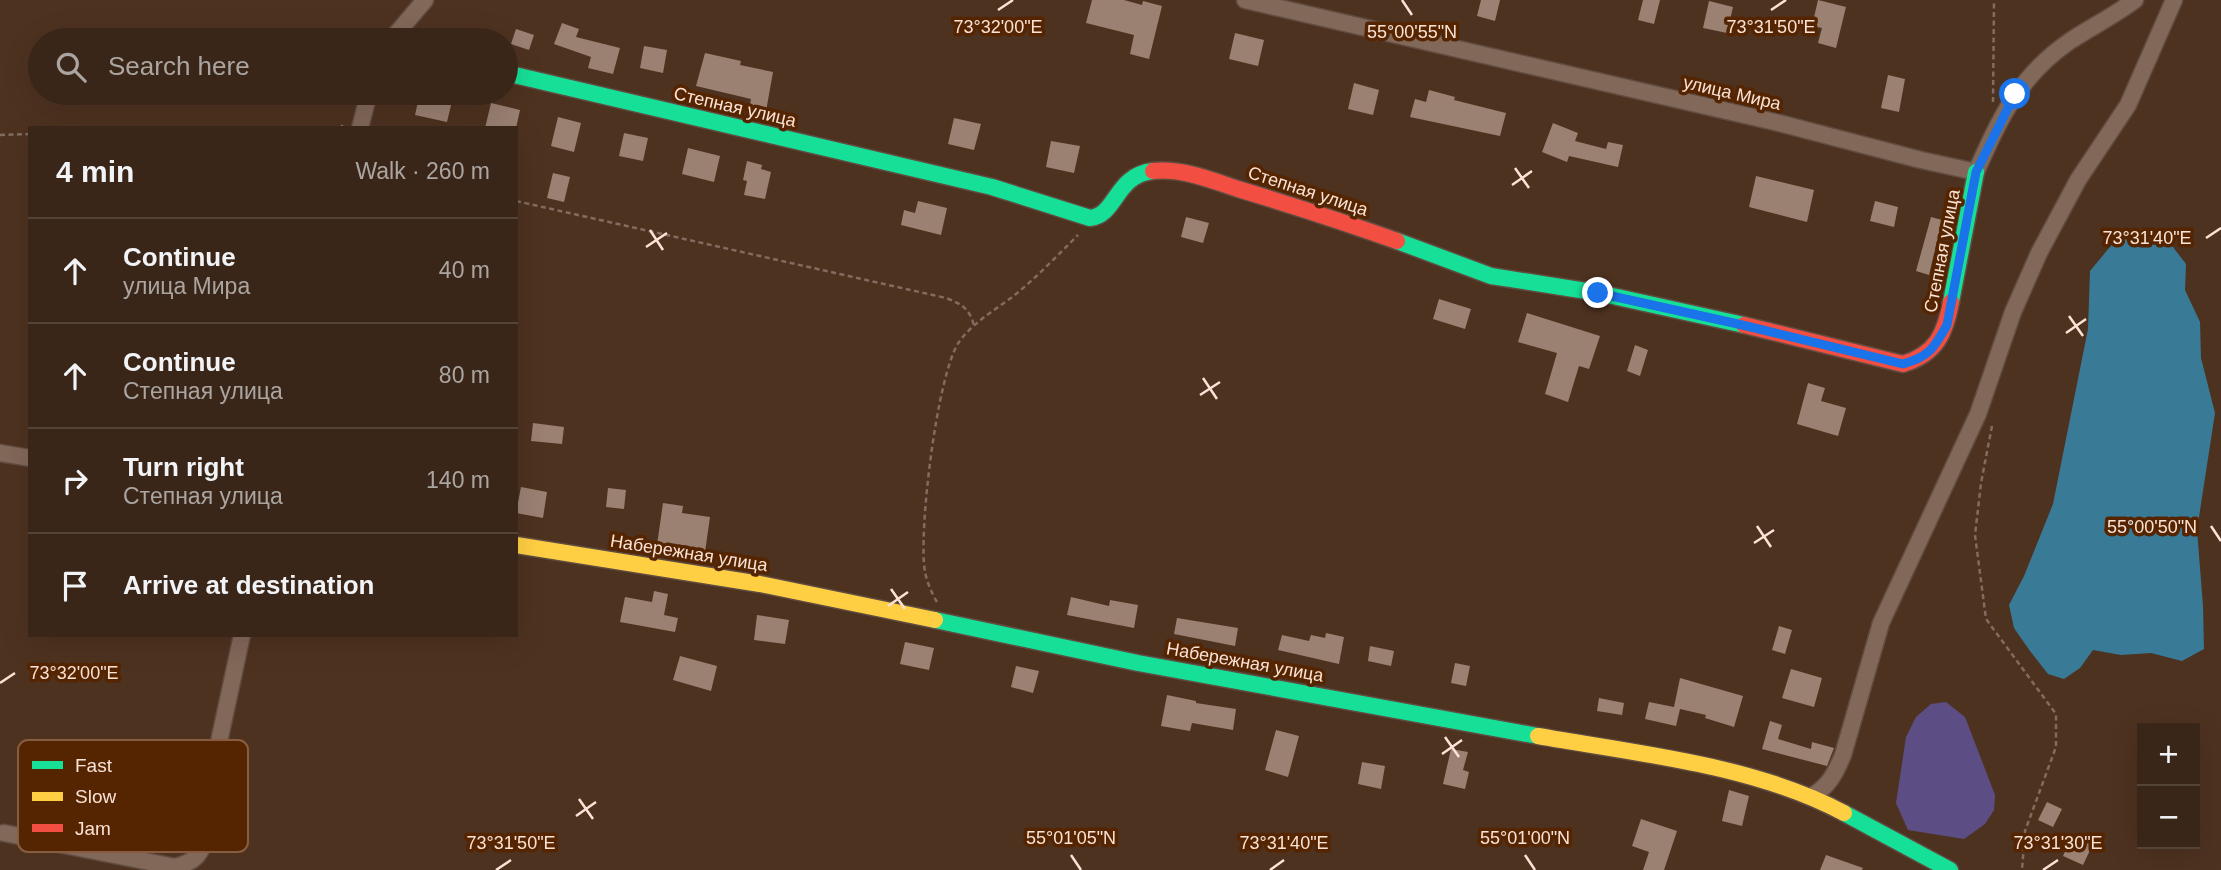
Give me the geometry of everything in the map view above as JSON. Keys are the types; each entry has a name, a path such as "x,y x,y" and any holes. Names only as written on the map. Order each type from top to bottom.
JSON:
{"street":[{"path":"401,28 425,0"},
{"name":"улица Мира","path":"1245,0 1775,122 1976,172"},
{"path":"1976,172 2015,94 2038,66 2070,41 2135,0"},
{"path":"1812,796 1826,788 1835,776 1881,624 1978,414 2013,312 2039,253 2078,180 2128,105 2174,0"},
{"name":"Степная улица","path":"518,77 992,187 1090,218 1098,217 1106,210 1128,180 1147,172 1166,170 1189,174 1306,209 1491,276 1598,293 1903,364 1920,359 1935,347 1947,325 1976,172"},
{"path":"361,126 366,105"},
{"path":"0,453 28,458"},
{"name":"Набережная улица","path":"518,545 760,584 1138,663 1711,767 1812,796 1950,870"},
{"path":"220,740 242,637"},
{"path":"4,833 18,836"},
{"path":"100,852 175,867 189,863 202,852"}],"path":[{"path":"1993,108 1994,0"},
{"path":"0,135 28,134"},
{"path":"518,201 946,298 966,308 974,326"},
{"path":"940,606 925,573 923,546 931,450 950,359 959,341 974,326 1017,293 1078,236"},
{"path":"1993,417 1975,535 1986,619 2056,714 2056,747 2025,831 2022,870"}],"shaded area":[{"path":"1946,702 1965,717 1995,795 1994,810 1985,824 1964,839 1908,830 1896,803 1906,737 1916,717 1931,704"}],"water":[{"path":"2140,229 2166,238 2186,264 2185,290 2200,322 2201,358 2215,413 2197,530 2204,649 2182,661 2151,653 2121,655 2093,650 2080,668 2064,679 2048,674 2030,651 2014,628 2009,605 2024,576 2053,504 2088,329 2090,271 2114,242"}],"building":[{"path":"1092,0 1124,0 1142,5 1143,1 1162,6 1149,59 1130,54 1134,35 1086,23"},
{"path":"1481,0 1500,0 1495,21 1477,16"},
{"path":"1643,0 1660,0 1654,24 1638,20"},
{"path":"1818,0 1846,7 1836,48 1818,43 1822,28 1812,26"},
{"path":"1709,1 1733,7 1727,33 1703,28"},
{"path":"562,23 579,29 576,37 620,48 613,74 588,68 591,57 554,44"},
{"path":"518,30 534,35 529,50 518,46"},
{"path":"1235,33 1264,40 1258,66 1229,59"},
{"path":"644,46 667,50 663,73 640,68"},
{"path":"705,53 741,61 740,65 773,72 765,117 748,114 751,99 696,86"},
{"path":"1888,75 1905,79 1899,112 1881,108"},
{"path":"1354,83 1379,90 1373,115 1348,109"},
{"path":"1429,90 1455,97 1454,100 1506,113 1500,136 1410,117 1415,99 1426,102"},
{"path":"417,105 451,105 447,122 415,115"},
{"path":"491,105 520,110 516,126 485,126"},
{"path":"558,117 581,123 574,152 551,146"},
{"path":"954,118 981,124 974,150 948,144"},
{"path":"1553,123 1578,133 1575,141 1606,149 1608,142 1623,145 1618,167 1569,156 1567,162 1542,152"},
{"path":"624,133 648,138 643,161 619,156"},
{"path":"1051,141 1080,146 1074,173 1046,167"},
{"path":"688,148 720,156 714,182 682,174"},
{"path":"747,161 762,165 761,169 771,172 765,199 744,195 747,181 743,180"},
{"path":"553,173 570,177 564,202 547,198"},
{"path":"1756,176 1814,190 1807,222 1749,207"},
{"path":"918,201 947,208 941,235 901,225 904,210 915,213"},
{"path":"1875,201 1898,207 1894,227 1870,221"},
{"path":"1186,217 1209,223 1203,243 1181,237"},
{"path":"1931,217 1942,220 1929,275 1916,271"},
{"path":"1439,299 1471,309 1465,329 1433,319"},
{"path":"1527,313 1600,336 1589,369 1579,366 1568,402 1545,394 1557,353 1518,342"},
{"path":"1635,345 1648,350 1640,376 1627,371"},
{"path":"1808,383 1825,388 1821,401 1846,408 1838,436 1797,424"},
{"path":"533,423 564,427 562,444 531,441"},
{"path":"521,487 547,492 543,518 518,513"},
{"path":"608,488 626,490 624,509 606,507"},
{"path":"663,503 683,506 682,513 710,517 705,552 657,545"},
{"path":"654,591 668,594 664,615 678,618 675,632 620,622 625,597 652,602"},
{"path":"1071,597 1109,606 1110,600 1138,605 1134,628 1067,615"},
{"path":"757,615 789,620 785,644 754,640"},
{"path":"1177,618 1238,628 1235,646 1174,634"},
{"path":"1779,626 1792,630 1785,654 1772,650"},
{"path":"1326,633 1344,637 1339,664 1278,650 1282,635 1309,641 1311,635 1325,638"},
{"path":"905,642 934,648 929,670 900,664"},
{"path":"1370,646 1394,651 1391,666 1368,661"},
{"path":"680,656 717,666 711,691 673,680"},
{"path":"1455,663 1470,666 1466,686 1451,683"},
{"path":"1016,666 1039,671 1033,693 1011,687"},
{"path":"1791,669 1822,678 1814,707 1782,698"},
{"path":"1680,678 1743,696 1734,727 1705,718 1706,715 1680,709 1676,726 1645,719 1649,702 1674,707"},
{"path":"1167,695 1236,709 1233,730 1192,723 1190,731 1161,726"},
{"path":"1599,698 1624,703 1622,715 1597,711"},
{"path":"1770,721 1782,725 1778,739 1811,749 1812,742 1834,748 1827,766 1762,749"},
{"path":"1276,730 1299,736 1288,777 1265,770"},
{"path":"1451,749 1468,752 1463,770 1469,772 1465,789 1443,784"},
{"path":"1362,762 1385,766 1381,789 1358,784"},
{"path":"1729,790 1749,796 1742,826 1722,821"},
{"path":"2047,802 2062,809 2053,827 2038,820"},
{"path":"1641,819 1677,831 1664,870 1643,870 1649,852 1632,846"},
{"path":"2073,835 2093,844 2083,865 2063,856"},
{"path":"1826,855 1863,868 1820,870"}],"traffic: fast":[{"path":"518,76 992,187 1090,218 1106,210 1131,180 1140,174 1153,171"},
{"path":"1951,302 1976,172"},
{"path":"1397,241 1491,276 1599,293 1744,325"},
{"path":"935,620 1138,663 1538,736"},
{"path":"1844,813 1950,870"}],"traffic: slow":[{"path":"518,545 760,584 935,620"},
{"path":"1538,736 1734,772 1772,783 1844,813"}],"traffic: jam":[{"path":"1153,171 1175,171 1196,176 1397,241"},
{"path":"1744,325 1903,364 1924,355 1937,341 1946,324 1951,302"}],"route":[{"path":"1598,293 1903,364 1920,359 1935,347 1947,325 1976,172 2015,94"}]}
